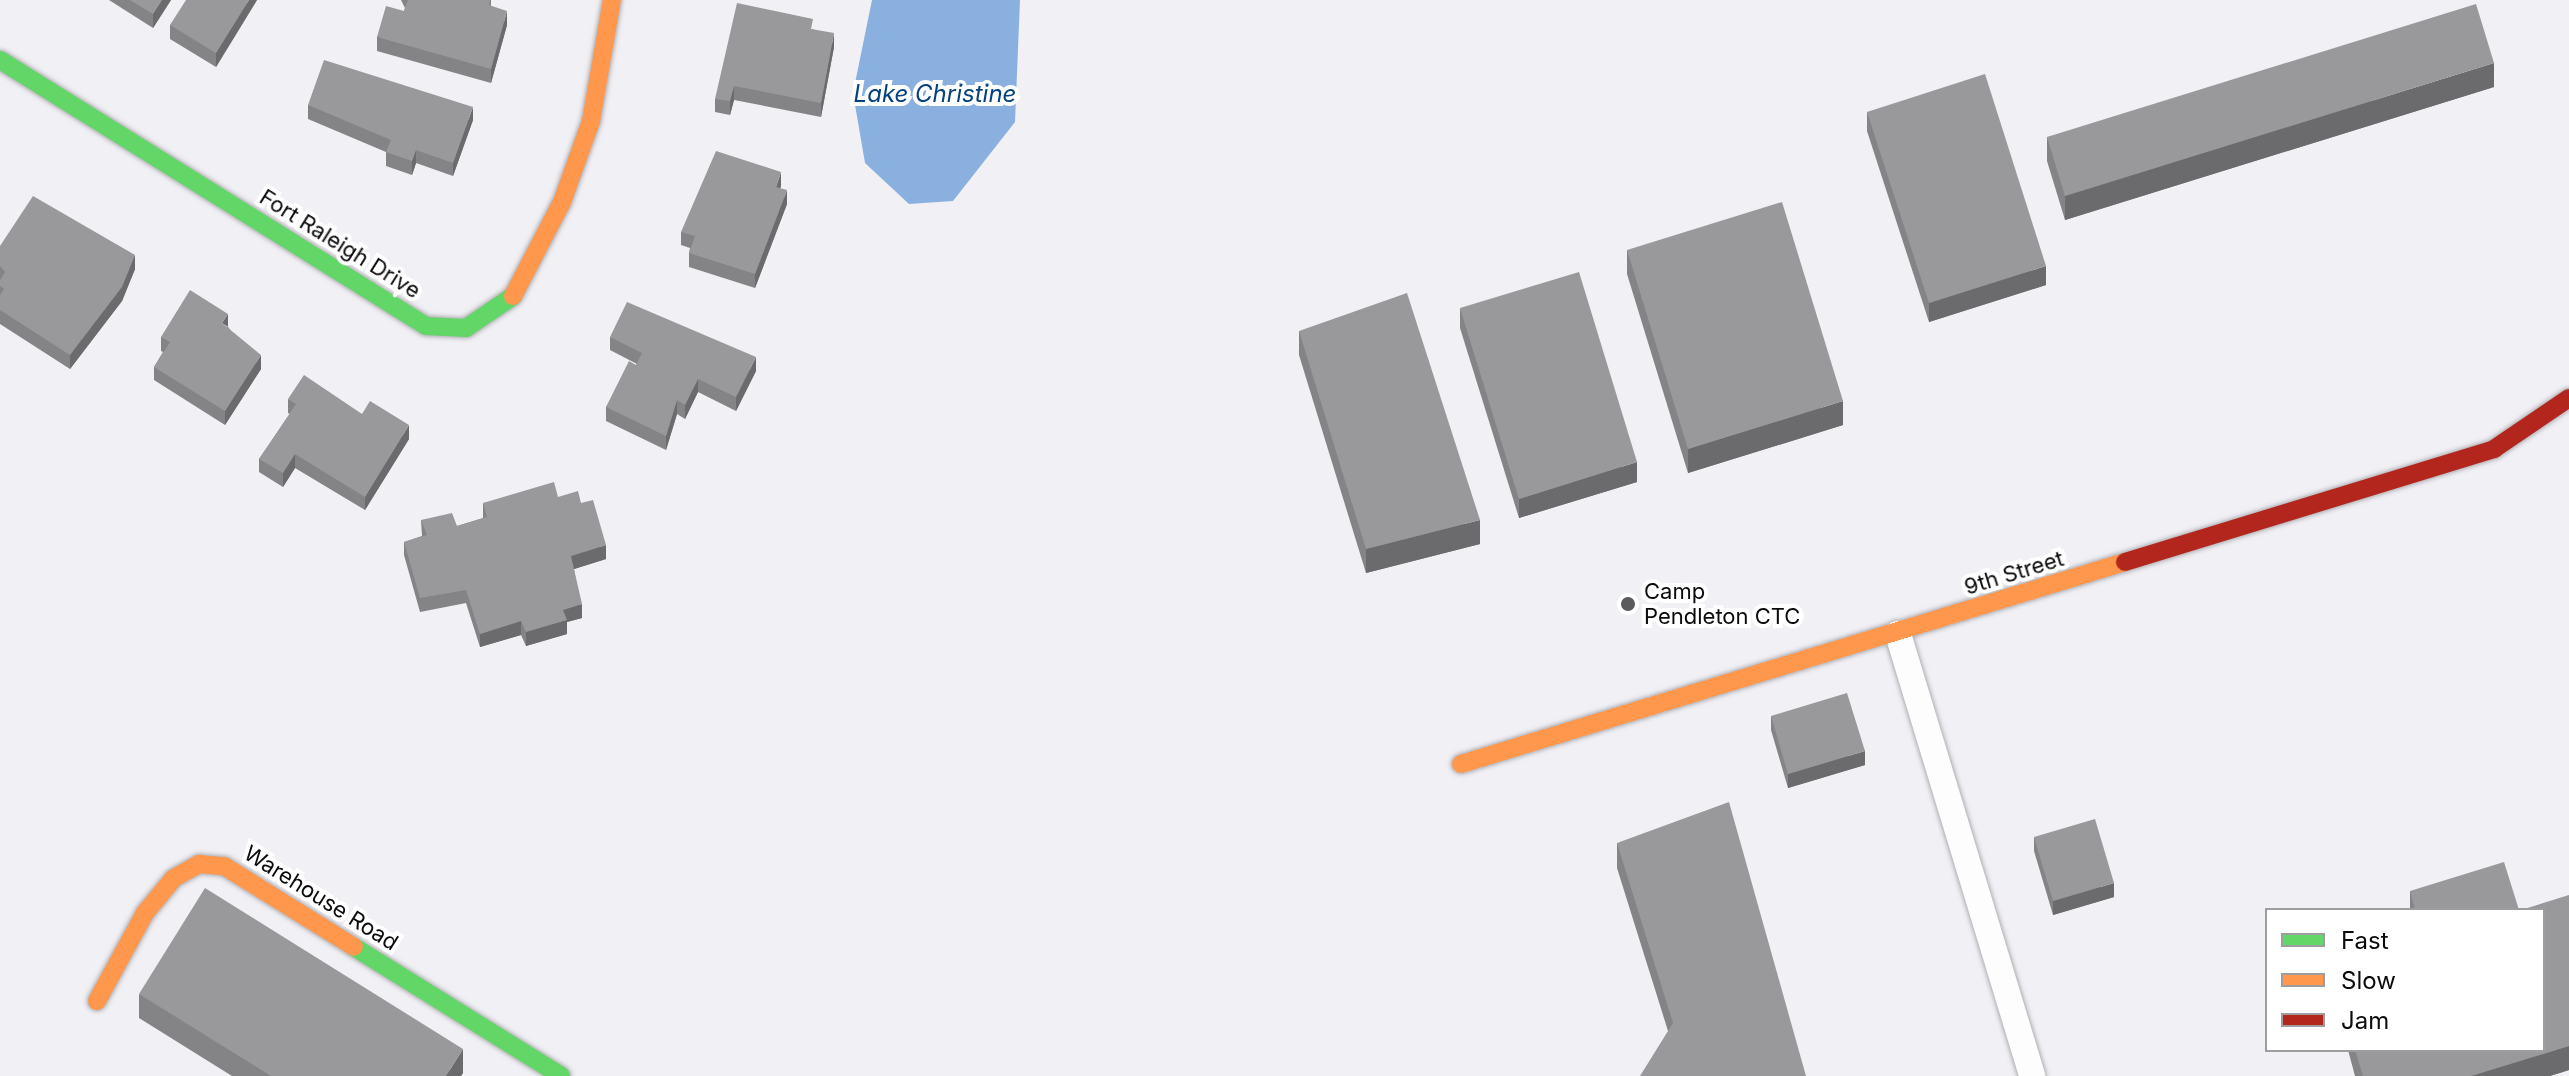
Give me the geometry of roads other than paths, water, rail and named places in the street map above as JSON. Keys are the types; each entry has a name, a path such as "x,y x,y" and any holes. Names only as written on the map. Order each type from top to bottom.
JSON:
{"street":[{"name":"Fort Raleigh Drive","path":"0,60 426,326 466,328 500,311 526,281 562,202 591,121 612,0"},
{"name":"9th Street","path":"1461,764 1898,634 2494,449 2569,398"},
{"name":"Warehouse Road","path":"97,1001 145,913 174,878 199,864 224,866 561,1076"}],"lane":[{"path":"1898,634 2032,1076"}],"water":[{"name":"Lake Christine","path":"872,0 1020,0 1015,122 953,201 909,204 865,163 853,93"}],"place":[{"name":"Camp Pendleton CTC","path":"1628,604"}]}
